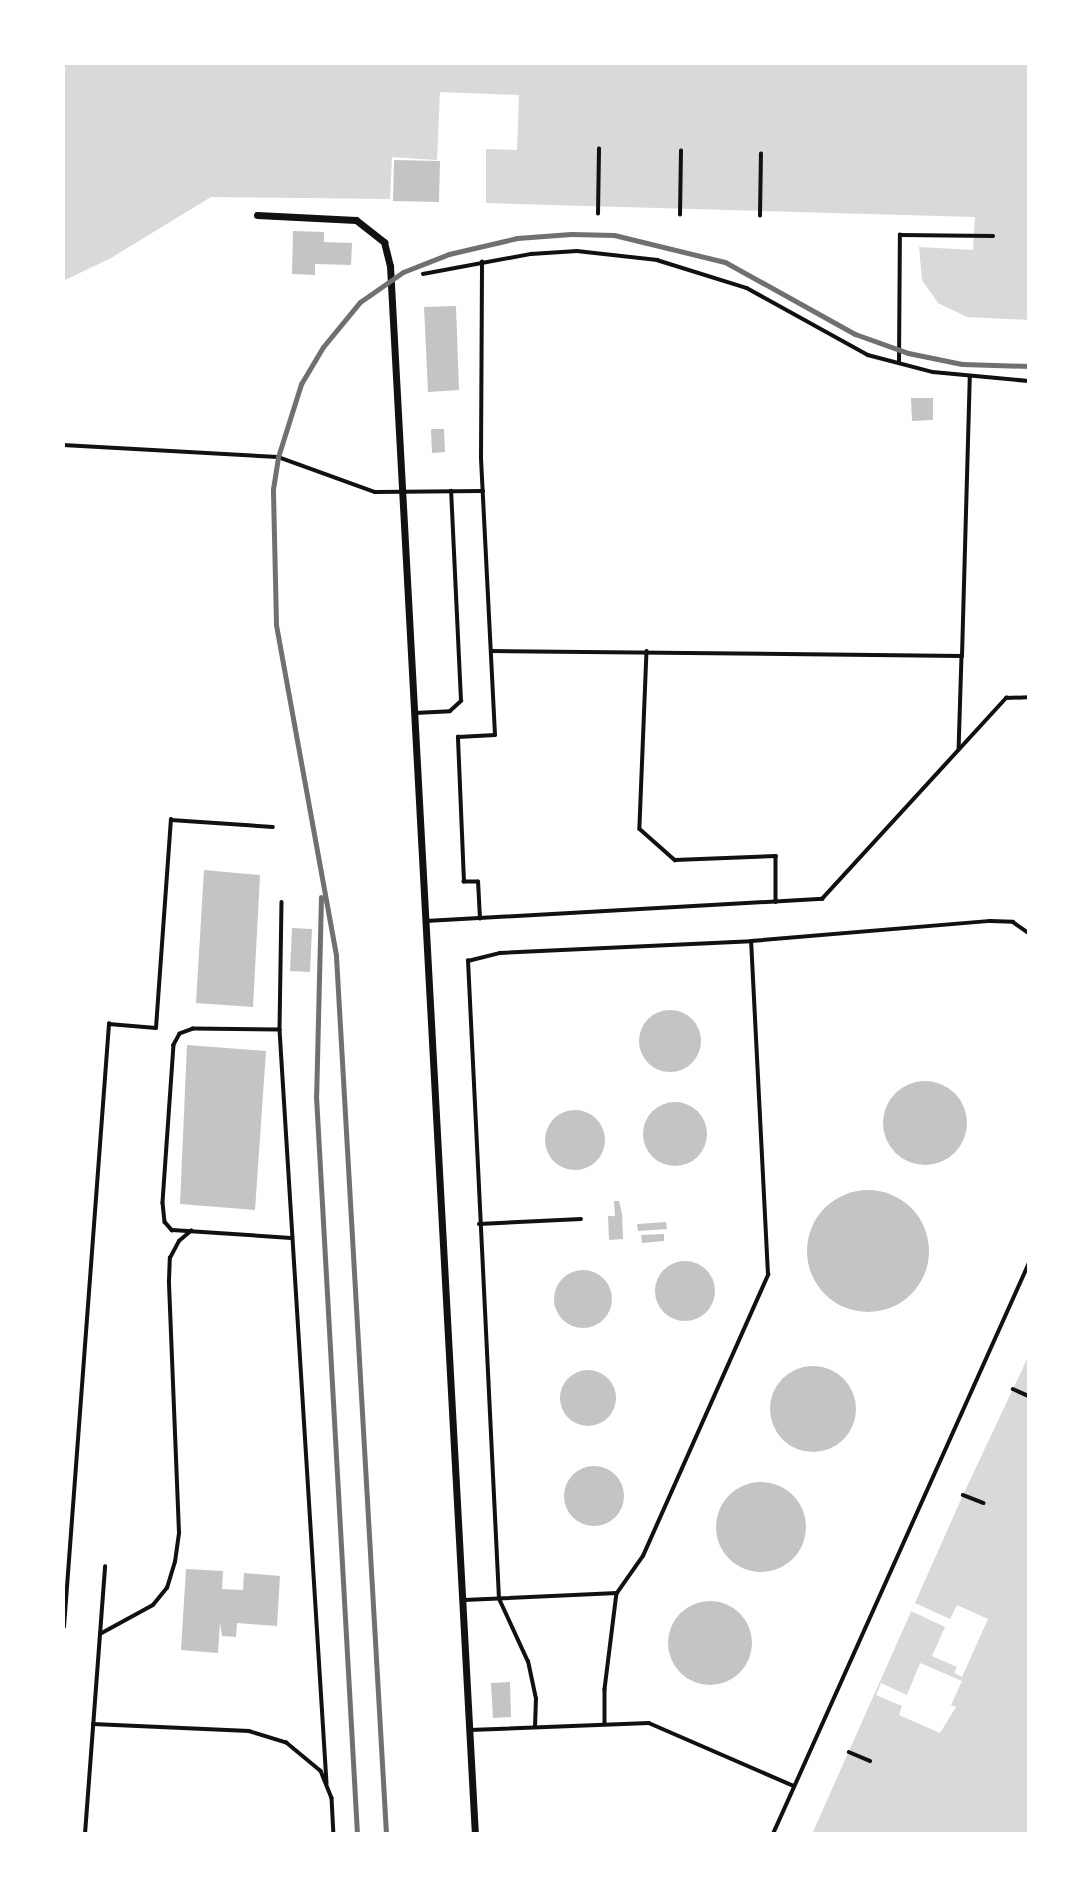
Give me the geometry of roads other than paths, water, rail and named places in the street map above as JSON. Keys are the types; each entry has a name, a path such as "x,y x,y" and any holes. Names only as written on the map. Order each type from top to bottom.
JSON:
{"street":[{"path":"257,215 356,220 384,242 390,266 475,1834"}],"lane":[{"path":"899,363 900,234 993,236"},
{"path":"423,274 482,262 577,251 657,260 747,288 831,337 899,363 970,377 1029,381"},
{"path":"480,919 478,882 464,882 458,737 495,735 483,491 482,262"},
{"path":"959,749 970,377"},
{"path":"63,444 278,457 375,492 483,491"},
{"path":"415,713 450,710 461,701 451,491"},
{"path":"491,651 962,656"},
{"path":"647,651 640,829 675,860 776,856 776,902"},
{"path":"426,921 822,899 1006,698 1029,697"},
{"path":"64,1627 109,1024 156,1028 171,820 273,827"},
{"path":"282,902 280,1030 291,1238 327,1784 334,1834"},
{"path":"535,1727 536,1699 528,1662 499,1598 478,1224 468,961 500,953 751,941 990,921 1013,922 1029,933"},
{"path":"605,1724 605,1689 617,1593 643,1556 768,1275 751,941"},
{"path":"280,1030 193,1029 180,1034 174,1045 164,1213 172,1230 291,1238"},
{"path":"478,1224 581,1219"},
{"path":"100,1633 153,1605 167,1588 175,1562 179,1533 170,1269 178,1241 191,1231"},
{"path":"773,1834 1029,1264"},
{"path":"85,1834 105,1567"},
{"path":"462,1600 617,1593"},
{"path":"469,1731 649,1723 794,1786"},
{"path":"93,1724 266,1735 301,1751 327,1784"}],"railway":[{"path":"386,1834 336,955 276,624 273,489 278,457 301,384 323,347 360,302 403,272 449,254 517,238 571,234 614,235 725,262 855,334 908,353 962,364 1029,366"},
{"path":"321,897 316,1096 357,1834"}]}
